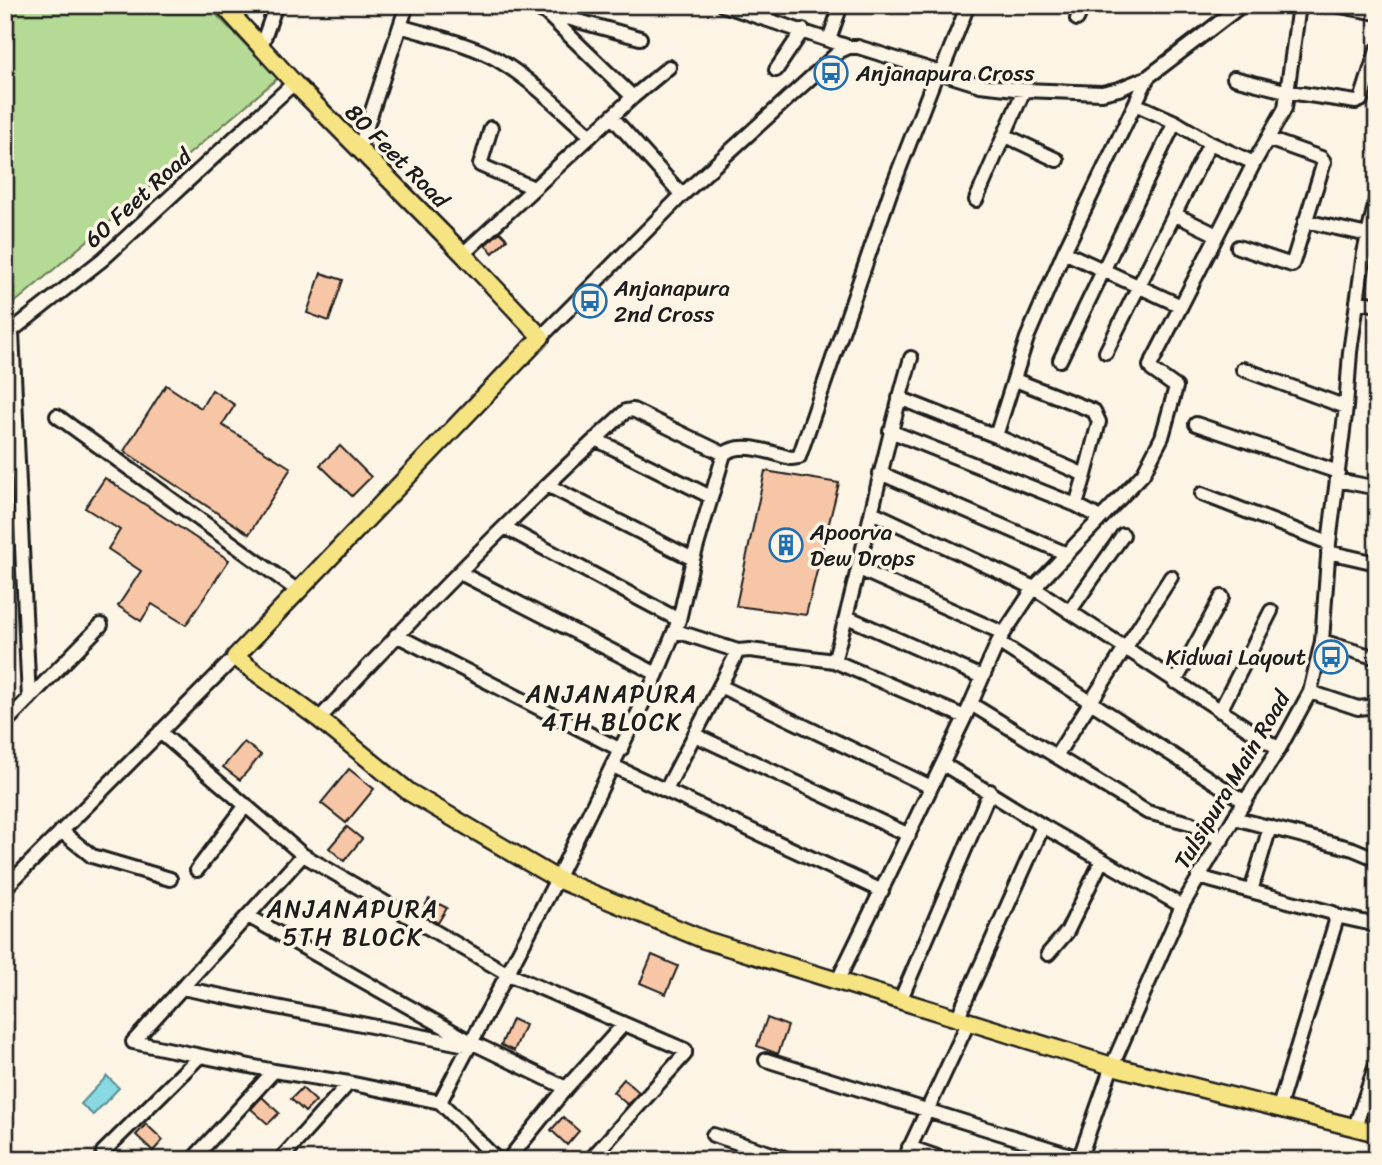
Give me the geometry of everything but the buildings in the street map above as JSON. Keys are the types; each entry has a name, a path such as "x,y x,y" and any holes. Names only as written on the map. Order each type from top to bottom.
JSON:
{"main road":[{"name":"80 Feet Road","path":"223,5 294,83 541,337"},
{"path":"541,337 235,657 319,719 410,792 557,878 705,940 1112,1066 1377,1133"}],"street":[{"path":"261,47 276,5"},
{"path":"359,150 407,5"},
{"path":"530,5 545,12 640,38"},
{"path":"723,5 752,9 849,47 858,47 979,85 1102,93 1148,77 1240,5"},
{"path":"830,40 841,5"},
{"path":"440,1102 509,974 657,674 678,626 693,559 724,454 740,447 791,458 799,457 890,193 968,5"},
{"path":"1077,19 1083,5"},
{"path":"837,982 1001,638 1034,588 1143,474 1163,437 1176,387 1150,366 1254,163 1281,118 1289,92 1299,5"},
{"path":"1335,5 1377,13"},
{"path":"545,12 633,97"},
{"path":"400,26 478,50 498,60 591,136"},
{"path":"776,70 803,30"},
{"path":"541,337 682,195 840,51 849,47"},
{"path":"1234,78 1289,92 1359,101 1377,50"},
{"path":"463,254 669,67"},
{"path":"996,436 1027,338 1064,252 1148,77"},
{"name":"60 Feet Road","path":"9,334 103,259 294,83"},
{"path":"976,200 1024,90"},
{"path":"1135,104 1254,163"},
{"path":"612,117 682,195"},
{"path":"1060,360 1175,122"},
{"path":"491,128 480,164 534,188"},
{"path":"1004,135 1057,160"},
{"path":"1238,247 1292,265 1324,160 1268,139"},
{"path":"1106,352 1210,143"},
{"name":"Tulsipura Main Road","path":"1079,1159 1112,1066 1182,906 1279,749 1310,692 1322,641 1328,547 1357,302 1377,196"},
{"path":"1174,214 1217,235"},
{"path":"1305,222 1368,235"},
{"path":"1064,252 1181,306"},
{"path":"1357,302 1377,304"},
{"path":"9,334 29,699"},
{"path":"834,661 859,569 890,431 911,358"},
{"path":"1243,369 1346,407"},
{"path":"1015,380 1094,411 1098,416 1100,422 1076,505"},
{"path":"899,398 1085,475"},
{"path":"319,719 396,635 547,485 626,411 633,410 724,454"},
{"path":"57,416 299,590"},
{"path":"1196,424 1377,488"},
{"path":"890,431 1076,505 1101,518"},
{"path":"595,439 711,497"},
{"path":"880,473 1067,554"},
{"path":"547,485 693,559"},
{"path":"1202,494 1328,547 1373,562"},
{"path":"872,512 1034,588 1279,749"},
{"path":"506,528 678,626 738,651 750,650 834,661 965,717"},
{"path":"1069,612 1123,535"},
{"path":"859,569 1001,638 1088,702 1245,802"},
{"path":"460,573 657,674"},
{"path":"1056,757 1088,702 1171,577"},
{"path":"1175,682 1222,597"},
{"path":"1220,711 1271,611"},
{"path":"847,617 982,677"},
{"path":"5,723 102,625"},
{"path":"396,635 621,750"},
{"path":"1322,641 1370,656"},
{"path":"666,790 738,651"},
{"path":"5,888 235,657"},
{"path":"720,686 931,786"},
{"path":"1310,692 1358,708 1377,706"},
{"path":"971,704 1147,812 1190,823 1222,840"},
{"path":"160,732 303,855 509,974 685,1050 590,1160"},
{"path":"695,734 909,835"},
{"path":"943,764 1043,826 1182,906"},
{"path":"613,766 882,891"},
{"path":"900,1001 990,791"},
{"path":"197,870 246,805"},
{"path":"1234,818 1353,849 1377,859"},
{"path":"946,1160 906,1154 926,1112 1043,826"},
{"path":"1251,891 1270,827"},
{"path":"61,831 92,856 170,879"},
{"path":"303,855 133,1042 440,1102 497,1160"},
{"path":"1048,954 1066,932 1102,860"},
{"path":"1198,877 1377,925"},
{"path":"248,916 472,1044 566,1088"},
{"path":"1279,1107 1336,916"},
{"path":"182,988 472,1044"},
{"path":"508,1160 566,1088 624,1024"},
{"path":"112,1160 103,1152 200,1056"},
{"path":"766,1060 1079,1159"},
{"path":"1355,1127 1377,1062"},
{"path":"192,1160 274,1071"},
{"path":"280,1160 349,1083"},
{"path":"713,1135 791,1160"}],"green space":[{"path":"5,5 207,5 278,78 18,300 5,307"}],"water":[{"path":"107,1076 119,1088 93,1115 81,1104"}],"place":[{"name":"Anjanapura Cross","path":"831,73"},
{"name":"Anjanapura 2nd Cross","path":"590,301"},
{"name":"Apoorva Dew Drops","path":"786,545"},
{"name":"Kidwai Layout","path":"1331,657"}],"district":[{"name":"ANJANAPURA 4TH BLOCK","path":"612,708"},
{"name":"ANJANAPURA 5TH BLOCK","path":"353,923"}]}
